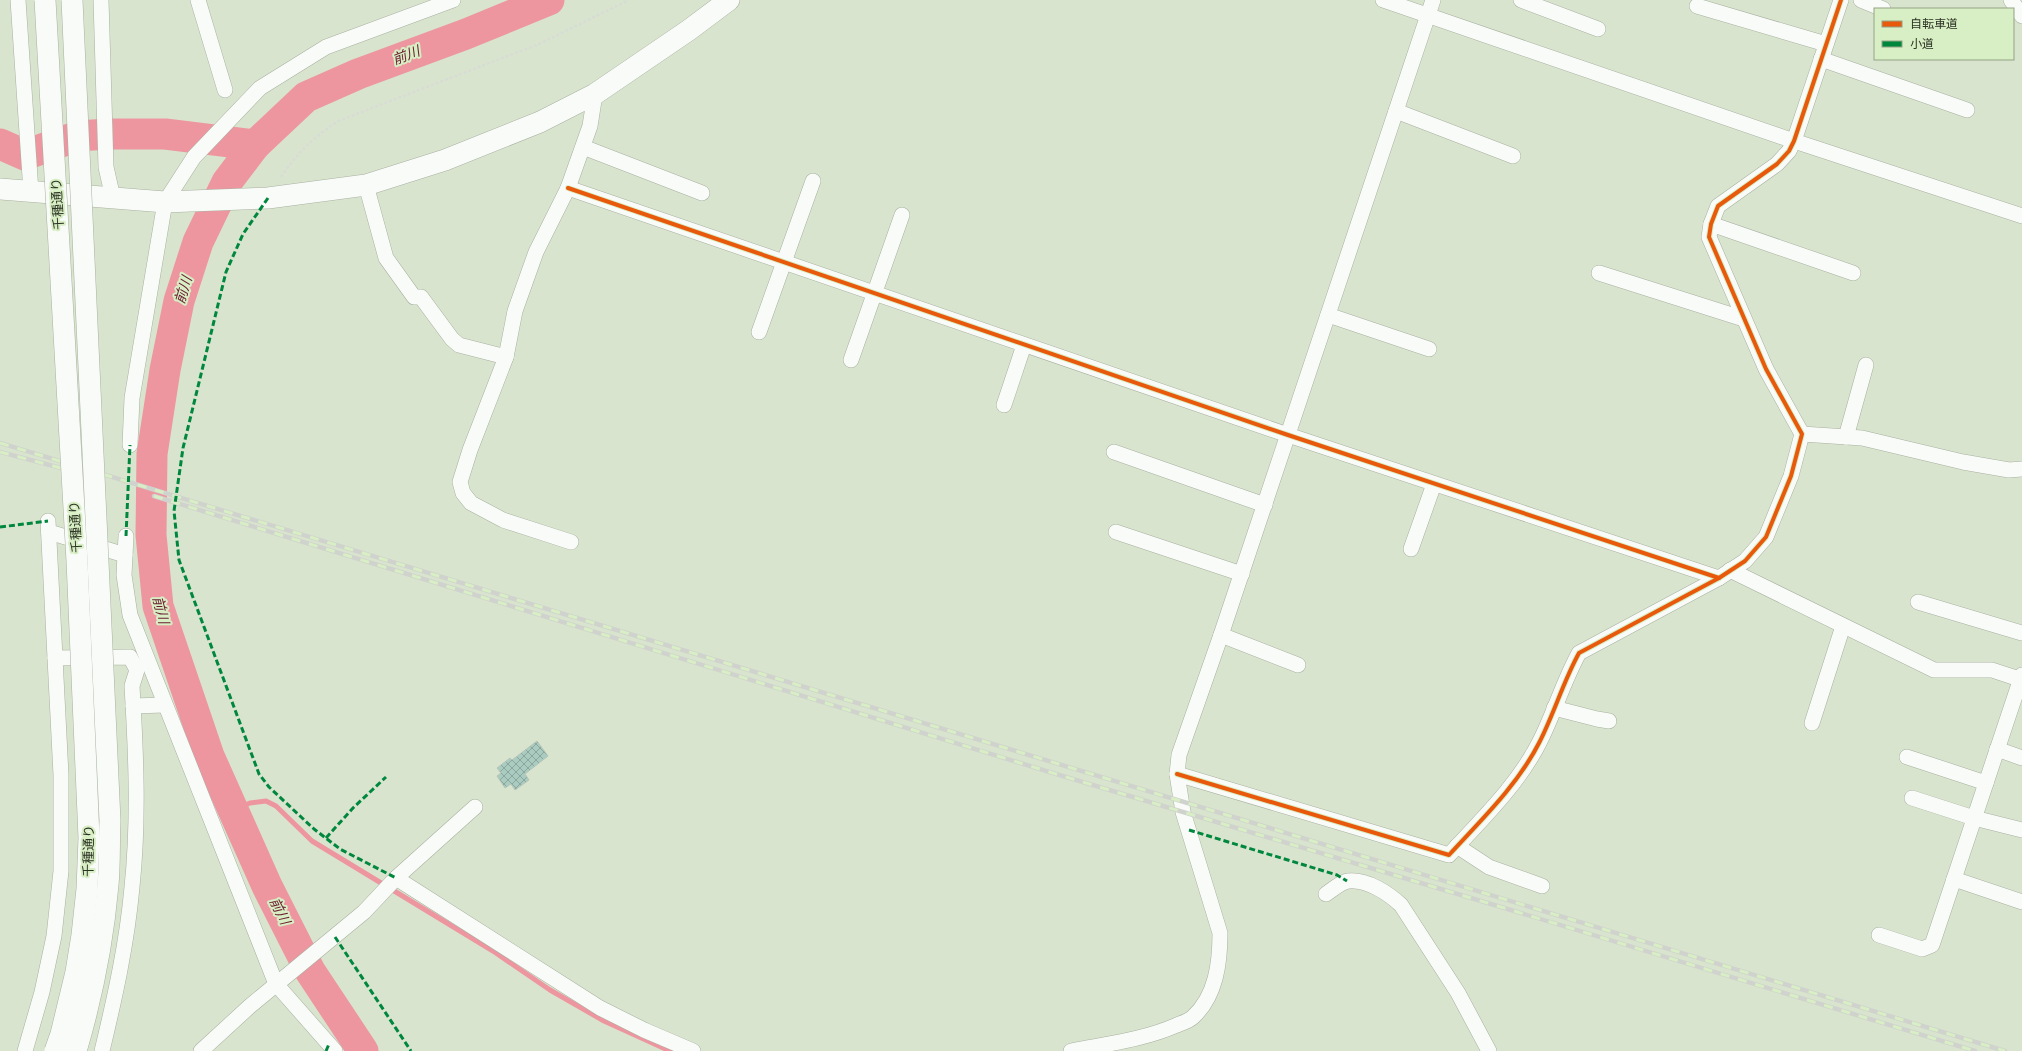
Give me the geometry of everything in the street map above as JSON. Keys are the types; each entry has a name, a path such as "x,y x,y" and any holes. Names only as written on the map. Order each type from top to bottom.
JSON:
{"street":[{"path":"18,0 31,192"},
{"name":"千種通り","path":"46,0 78,593 89,838 87,889 81,942 69,1003 55,1051"},
{"name":"千種通り","path":"72,0 110,821 108,884 101,940 93,989 76,1051"},
{"path":"101,0 106,167 113,198"},
{"path":"198,0 225,90"},
{"path":"130,445 132,398 165,202 194,157 260,88 326,47 453,0"},
{"path":"0,189 165,202 268,198 366,185 445,160 496,141 540,122 595,94 689,30 729,0"},
{"path":"1383,0 1794,141 2022,216"},
{"path":"1071,1051 1156,1034 1192,1018 1202,1007 1214,986 1220,952 1220,933 1183,812 1177,774 1178,755 1242,574 1433,0"},
{"path":"1521,0 1598,29"},
{"path":"1177,774 1449,855 1513,785 1539,743 1579,653 1745,561 1766,537 1791,476 1802,434 1766,369 1709,237 1711,224 1718,206 1777,164 1789,151 1794,141 1841,0"},
{"path":"1861,0 1881,8"},
{"path":"2011,0 2022,16"},
{"path":"1697,6 1826,44"},
{"path":"1821,59 1967,110"},
{"path":"571,542 503,520 471,503 463,493 460,482 470,450 506,357 515,311 536,252 568,188 583,147 590,126 595,94"},
{"path":"1396,111 1513,156"},
{"path":"583,147 702,193"},
{"path":"759,332 813,181"},
{"path":"366,185 386,258 414,297 421,297 452,339 459,345 506,357"},
{"path":"568,188 1434,484 1724,574 1843,626 1934,670 1992,670 2021,678 1932,945 1922,950 1879,935"},
{"path":"852,360 902,215"},
{"path":"1711,224 1853,273"},
{"path":"1599,273 1744,319"},
{"path":"1328,315 1429,349"},
{"path":"1004,405 1024,345"},
{"path":"1846,437 1866,365"},
{"path":"1802,434 1862,438 1993,467 2009,470 2022,470"},
{"path":"1114,452 1265,505"},
{"path":"1411,549 1434,484"},
{"path":"25,1051 42,992 54,936 61,871 61,775 49,526 125,555"},
{"path":"1116,532 1242,574"},
{"path":"126,536 124,575 130,615 164,705 276,984 335,1051"},
{"path":"1918,602 2022,633"},
{"path":"1812,723 1843,626"},
{"path":"1221,635 1298,665"},
{"path":"55,658 130,657 136,670 132,686 136,810 132,886 126,943 102,1051"},
{"path":"133,706 164,705"},
{"path":"1554,708 1609,721"},
{"path":"1997,749 2022,758"},
{"path":"1907,757 1986,784"},
{"path":"1912,798 1974,818 2022,830"},
{"path":"201,1051 250,1006 364,912 395,880 475,807"},
{"path":"1457,846 1489,867 1542,886"},
{"path":"1954,879 2022,902"},
{"path":"395,880 600,1008 644,1030 693,1051"},
{"path":"1326,894 1347,881 1367,884 1389,895 1401,905 1458,993 1489,1051"}],"path":[{"path":"268,198 295,158 315,137 338,121 539,44 629,0"}],"building":[{"path":"537,741 548,756 525,774 529,780 515,790 511,784 505,788 497,776 501,773 497,768 510,758 512,760"}],"waterway":[{"name":"前川","path":"363,1051 310,971 267,886 209,756 158,606 151,535 152,454 165,370 179,301 198,242 227,182 255,145 306,97 358,74 466,34 549,0"},
{"name":"前川","path":"0,144 25,155 78,136 108,134 165,134 255,145"},
{"path":"233,810 250,803 266,801 276,806 312,841 493,951 550,990 604,1021 670,1051"},
{"path":"349,1031 350,1051"}],"railway":[{"path":"0,443 2005,1051"},
{"path":"0,452 99,478"},
{"path":"154,496 1056,774 1975,1051"}],"marked path":[{"path":"268,198 243,234 226,272 183,448 174,511 179,560 259,774 269,787 314,829 340,849 396,878"},
{"path":"126,536 130,445"},
{"path":"0,527 48,521"},
{"path":"326,838 353,808 386,777"},
{"path":"1189,830 1337,875 1347,881"},
{"path":"335,937 411,1051"},
{"path":"326,1051 329,1044"}],"cycle path":[{"path":"1177,774 1449,855 1498,802 1530,759 1539,743 1579,653 1719,578 1745,561 1766,537 1791,476 1802,434 1766,369 1709,237 1711,224 1718,206 1777,164 1789,151 1794,141 1841,0"},
{"path":"568,188 1288,435 1719,578"}]}
